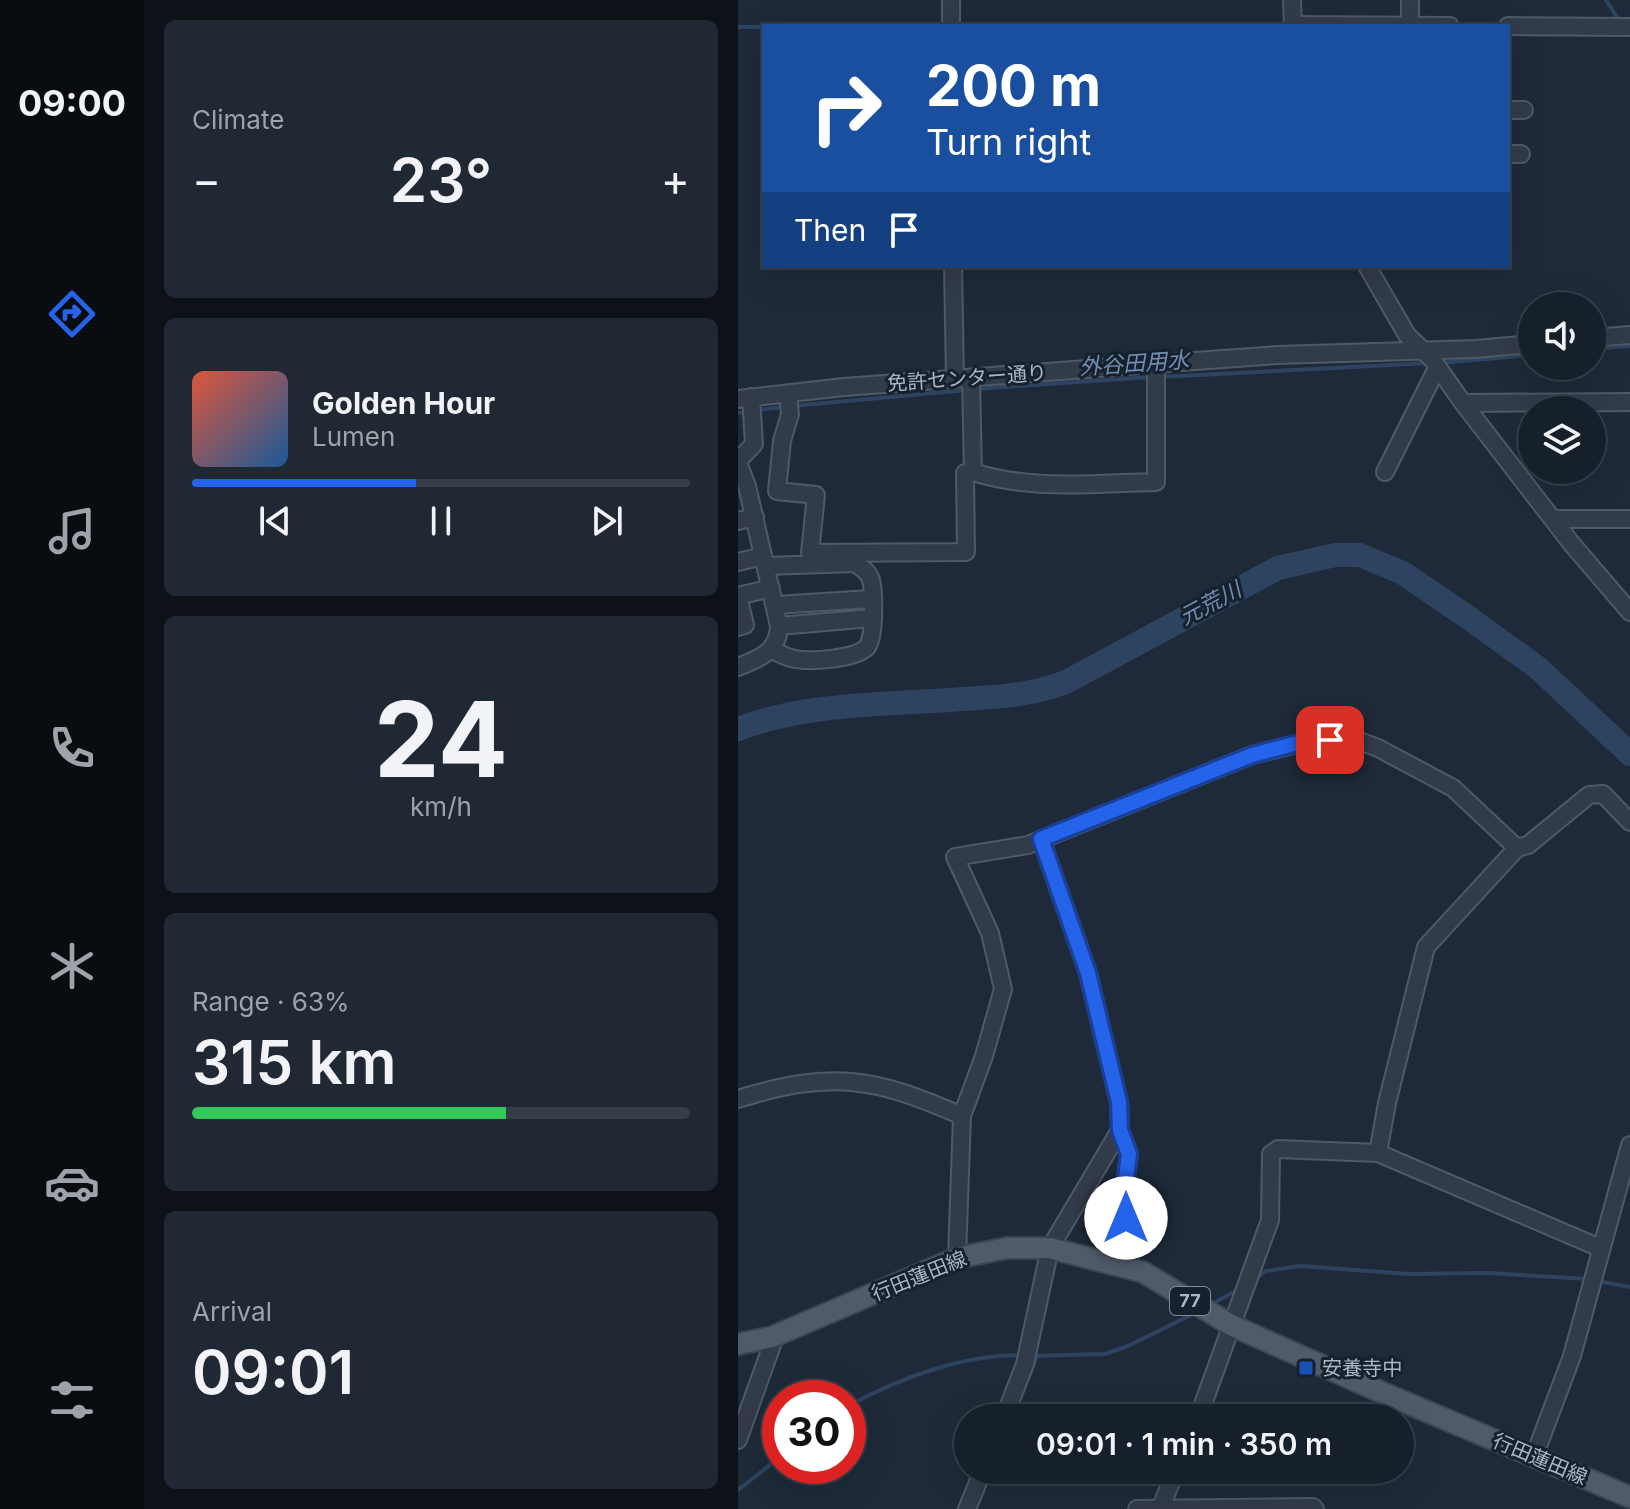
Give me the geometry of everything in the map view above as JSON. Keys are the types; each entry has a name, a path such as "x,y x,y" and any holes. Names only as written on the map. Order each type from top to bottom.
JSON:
{"main road":[{"name":"行田蓮田線","path":"738,1344 772,1337 957,1258 1007,1248 1050,1248 1143,1272 1231,1325 1630,1500"},
{"path":"1626,1509 1630,1500"}],"street":[{"path":"951,0 951,24"},
{"path":"1292,0 1293,24"},
{"path":"1410,0 1410,24"},
{"path":"1510,26 1624,27"},
{"path":"953,268 973,472"},
{"path":"1368,268 1407,335 1432,359 1553,519 1630,612"},
{"path":"1606,337 1630,335"},
{"name":"免許センター通り","path":"745,398 1156,363 1518,345"},
{"path":"788,394 790,414 782,441 777,491 816,495 810,553 966,552 965,473 973,472 996,480 1031,485 1156,482 1156,363"},
{"path":"1385,472 1437,368"},
{"path":"738,667 772,650 779,626 764,561 746,519 747,486 738,462 754,444 745,398"},
{"path":"1463,403 1630,402"},
{"path":"1553,519 1630,519"},
{"path":"738,562 854,563 864,569 871,580 872,637 867,647 857,654 837,658 795,659 772,650"},
{"path":"738,627 745,625 738,596 771,588"},
{"path":"775,605 871,599"},
{"path":"779,626 872,618"},
{"path":"957,1258 962,1116 984,1056 1003,989 990,933 955,857 1028,845 1252,755 1309,741 1352,738 1378,748 1453,788 1517,848"},
{"path":"1378,1153 1387,1103 1426,947 1517,848 1528,845 1589,795 1603,794 1630,822"},
{"path":"1041,839 1088,973 1119,1102 1120,1130 1129,1154 1124,1193 1130,1268"},
{"path":"738,1099 810,1082 845,1080 876,1084 914,1095 962,1116"},
{"path":"1009,1404 1025,1364 1050,1248 1120,1130"},
{"path":"1534,1457 1572,1356 1630,1145"},
{"path":"1203,1404 1270,1220 1271,1154 1278,1149 1378,1153 1600,1248"},
{"path":"738,1440 772,1345 772,1337"},
{"path":"967,1509 977,1484"},
{"path":"1161,1507 1170,1484"},
{"path":"1137,1509 1315,1509"}],"waterway":[{"path":"1606,0 1620,22"},
{"path":"738,27 762,27"},
{"name":"外谷田用水","path":"1606,348 1630,346"},
{"name":"外谷田用水","path":"1439,363 1518,356"},
{"name":"外谷田用水","path":"1159,377 1430,363"},
{"name":"外谷田用水","path":"976,389 1150,377"},
{"name":"外谷田用水","path":"792,406 967,390"},
{"name":"外谷田用水","path":"757,410 784,407"},
{"name":"外谷田用水","path":"738,413 748,412"},
{"name":"元荒川","path":"738,729 820,709 1028,693 1066,682 1278,568 1335,555 1360,555 1403,573 1538,668 1630,754"},
{"path":"1253,1280 1266,1271 1300,1266 1409,1274 1488,1273 1588,1279"},
{"path":"1597,1281 1630,1287"},
{"path":"1212,1304 1239,1289"},
{"path":"1031,1356 1105,1354 1197,1312"},
{"path":"866,1397 911,1377 954,1363 1022,1355"},
{"path":"1028,1379 1037,1356"},
{"path":"738,1490 762,1471"}],"place":[{"name":"安養寺中","path":"1306,1368"}],"route":[{"path":"1126,1218 1124,1193 1129,1154 1120,1130 1119,1102 1088,973 1041,839 1252,755 1309,741 1330,740"}]}
